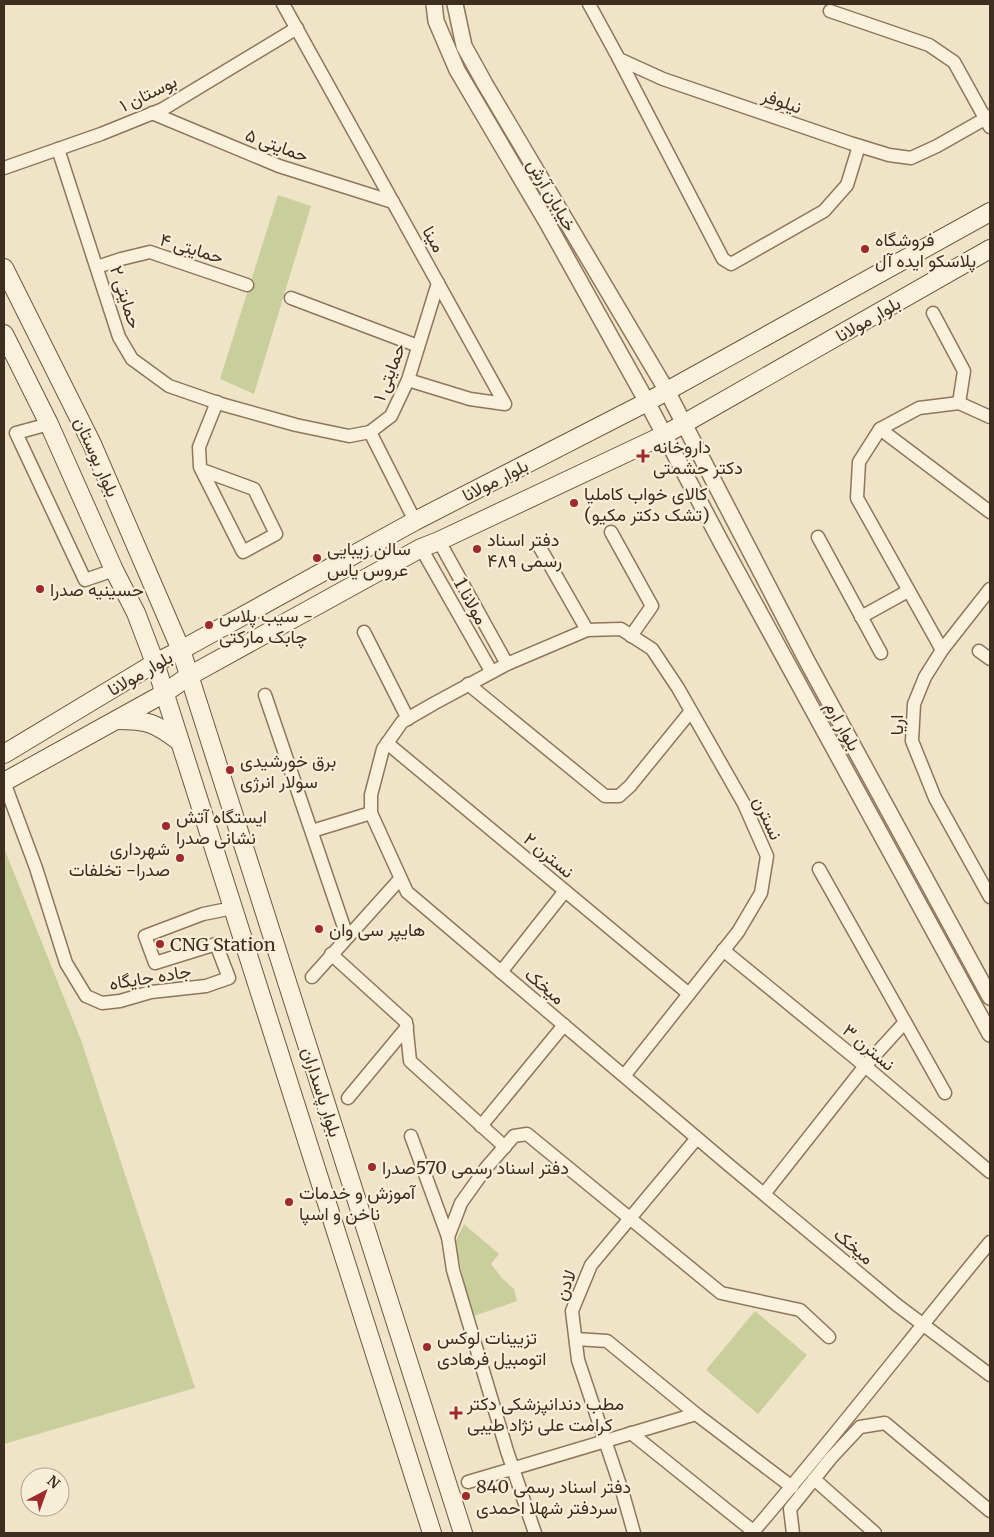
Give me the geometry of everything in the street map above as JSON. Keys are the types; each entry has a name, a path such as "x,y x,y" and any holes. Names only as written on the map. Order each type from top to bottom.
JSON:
{"main road":[{"name":"بلوار مولانا","path":"4,754 155,663 414,521 647,402 990,212"},
{"name":"بلوار مولانا","path":"4,782 164,694 189,676 421,548 664,435 990,249"},
{"name":"بلوار بوستان","path":"4,268 88,436 181,650"},
{"name":"بلوار بوستان","path":"4,334 49,424 114,570 136,613 155,663"},
{"name":"بلوار پاسداران","path":"181,650 463,1533"},
{"name":"بلوار پاسداران","path":"155,663 432,1533"},
{"path":"117,720 140,720 160,728 179,741"},
{"path":"342,1249 370,1241"}],"street":[{"name":"مینا","path":"283,4 504,404 470,399 408,380"},
{"name":"خیابان آرش","path":"434,4 436,21 457,70 549,226 664,435"},
{"name":"خیابان آرش","path":"455,4 464,46 666,391 683,424"},
{"path":"589,4 723,259 730,264 824,211 847,185 859,146"},
{"path":"830,11 929,45 954,62 989,121"},
{"name":"بوستان ۱","path":"4,168 101,134 163,109 297,28"},
{"name":"نیلوفر","path":"619,60 662,79 889,155 910,158 989,121"},
{"name":"حمایتی ۵","path":"152,113 279,166 393,202"},
{"name":"حمایتی ۲","path":"58,149 98,267 119,337 132,359 169,386 219,403"},
{"path":"549,226 565,218"},
{"name":"حمایتی ۴","path":"98,267 150,252 247,285"},
{"name":"حمایتی ۱","path":"219,403 296,425 348,436 370,432 391,416 408,380 438,283"},
{"path":"291,298 418,346"},
{"path":"933,313 964,371 960,403"},
{"path":"202,470 254,489 276,534 243,552 200,468 199,447 219,403"},
{"path":"942,650 857,498 860,462 880,429 919,408 960,403 990,417"},
{"path":"49,424 16,433 84,580 114,570"},
{"name":"بلوار ارم","path":"683,424 849,738 990,997"},
{"path":"880,429 990,512"},
{"path":"370,432 414,521"},
{"name":"بلوار ارم","path":"664,435 990,1034"},
{"path":"611,532 652,606 626,632"},
{"path":"818,537 881,653"},
{"name":"مولانا 1","path":"439,541 507,664"},
{"path":"539,546 586,630"},
{"name":"مولانا 1","path":"421,548 491,672"},
{"name":"اریا","path":"990,589 942,650 925,677 914,704 912,741 935,798 990,897"},
{"path":"861,617 908,591"},
{"name":"میخک","path":"626,632 586,630 507,664 402,722 383,749 371,795 371,813 400,879 407,892 697,1138 922,1324 990,1375"},
{"path":"364,632 408,719"},
{"name":"نسترن","path":"624,1076 738,932 761,893 767,856 744,804 652,649 626,632"},
{"path":"979,652 990,659"},
{"path":"468,684 605,796 619,796 630,786 691,712"},
{"path":"265,695 347,936"},
{"name":"نسترن ۲","path":"387,743 689,994"},
{"name":"جاده جایگاه","path":"4,782 36,868 66,963 86,996 102,1003 120,1001 151,992 206,986 229,978 216,944 155,963 145,936 203,914 233,908"},
{"path":"312,831 371,813"},
{"path":"819,869 945,1093"},
{"path":"312,976 400,879"},
{"path":"501,972 565,891"},
{"name":"نسترن ۳","path":"723,950 865,1066 990,1172"},
{"path":"331,954 406,1022 410,1061 505,1147"},
{"path":"764,1194 865,1066 905,1022"},
{"path":"481,1126 564,1025"},
{"path":"348,1098 407,1027"},
{"path":"448,1237 461,1203 486,1168 514,1136 527,1134 721,1293 800,1310 829,1337"},
{"path":"411,1136 448,1237 453,1270 513,1470 535,1533"},
{"name":"لادن","path":"634,1533 578,1360 572,1311 592,1264 697,1138"},
{"path":"793,1533 785,1505 792,1487 990,1242"},
{"path":"576,1339 607,1341 696,1414 792,1487"},
{"path":"853,1411 870,1425"},
{"path":"468,1482 696,1414"},
{"path":"631,1433 753,1532 814,1478 860,1427 870,1425 884,1424 990,1511"},
{"path":"814,1478 875,1533"}],"green space":[{"path":"278,195 311,206 254,394 220,379"},
{"path":"4,848 81,1040 195,1388 4,1444"},
{"path":"464,1224 499,1254 491,1264 514,1289 517,1301 474,1316 466,1291 455,1242"},
{"path":"755,1311 807,1355 758,1414 706,1370"}],"place":[{"name":"فروشگاه پلاسکو ایده آل","path":"865,249"},
{"name":"داروخانه دکتر حشمتی","path":"643,456"},
{"name":"کالای خواب کاملیا (تشک دکتر مکیو)","path":"574,503"},
{"name":"دفتر اسناد رسمی ۴۸۹","path":"477,549"},
{"name":"سالن زیبایی عروس یاس","path":"317,558"},
{"name":"حسینیه صدرا","path":"40,589"},
{"name":"سیب پلاس - چابک مارکتی","path":"209,625"},
{"name":"برق خورشیدی سولار انرژی","path":"230,770"},
{"name":"ایستگاه آتش نشانی صدرا","path":"166,826"},
{"name":"شهرداری صدرا- تخلفات","path":"180,858"},
{"name":"هایپر سی وان","path":"319,929"},
{"name":"CNG Station","path":"160,944"},
{"name":"دفتر اسناد رسمی 570صدرا","path":"372,1167"},
{"name":"آموزش و خدمات ناخن و اسپا","path":"289,1202"},
{"name":"تزیینات لوکس اتومبیل فرهادی","path":"427,1347"},
{"name":"مطب دندانپزشکی دکتر کرامت علی نژاد طیبی","path":"456,1413"},
{"name":"دفتر اسناد رسمی 840 سردفتر شهلا احمدی","path":"466,1496"}]}
